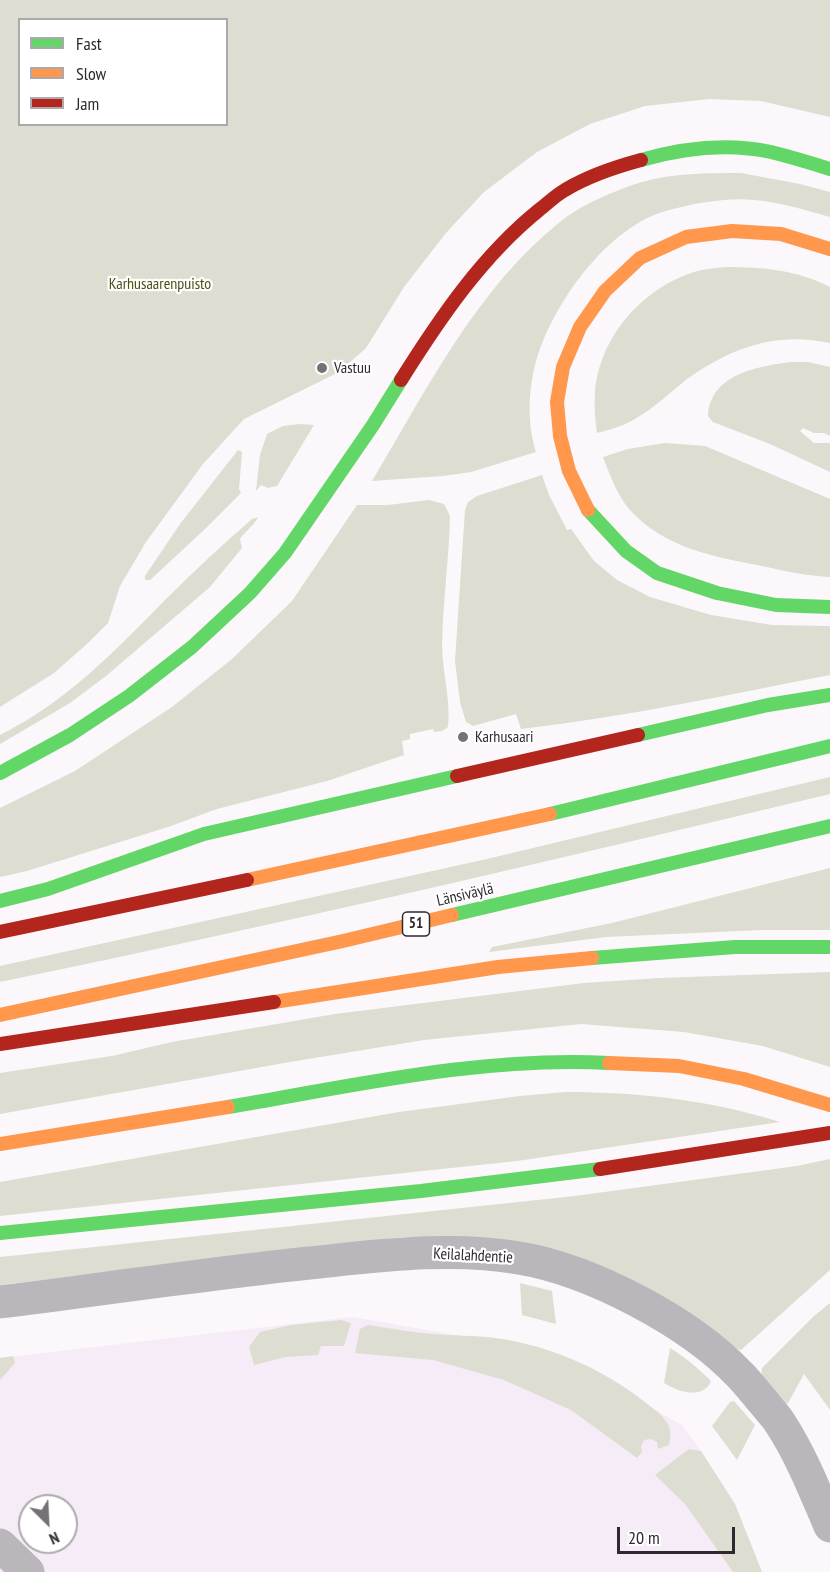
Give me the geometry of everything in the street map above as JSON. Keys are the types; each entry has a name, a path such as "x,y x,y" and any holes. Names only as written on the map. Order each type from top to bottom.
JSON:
{"highway":[{"path":"0,773 70,735 138,689 192,647 250,593 285,553 373,424 429,336 477,272 518,228 564,190 615,167 668,152 725,147 770,152 830,169"},
{"path":"830,249 781,234 732,231 686,237 640,258 605,291 580,327 563,368 557,402 560,436 569,471 585,506 626,551 657,573 717,593 776,605 830,607"},
{"path":"0,901 48,890 204,834 756,707 830,695"},
{"path":"0,932 334,863 742,769 830,746"},
{"name":"Länsiväylä","path":"0,1015 343,941 830,826"},
{"path":"0,1044 498,967 735,946 830,947"},
{"path":"0,1144 440,1072 525,1064 596,1062 679,1066 744,1079 830,1105"},
{"path":"0,1233 119,1219 363,1197 518,1180 670,1160 830,1133"}],"street":[{"name":"Keilalahdentie","path":"0,1302 406,1253 506,1256 553,1266 620,1293 674,1323 704,1343 740,1375 778,1420 797,1451 830,1526"},
{"path":"0,1545 28,1572"}],"shaded area":[{"path":"352,1317 552,1352 682,1425 735,1504 762,1572 0,1572 0,1358"}],"green space":[{"name":"Karhusaarenpuisto","path":"0,0 830,0 830,117 761,101 709,99 645,106 590,124 537,152 484,192 446,233 404,287 366,348 339,372 244,419 203,464 146,542 120,586 108,623 54,673 0,707"},
{"path":"741,173 830,192 830,217 773,203 733,199 690,205 648,218 610,244 593,262 577,281 552,321 534,367 530,396 530,425 536,452 471,472 372,481 433,377 478,310 530,249 560,222 599,199 642,182 679,175"},
{"path":"726,267 792,273 830,287 830,343 791,339 755,345 737,351 703,368 640,416 623,425 597,433 595,392 599,371 605,352 627,317 657,290 675,280 698,271"},
{"path":"790,362 808,362 830,367 830,436 803,428 800,431 814,443 830,443 830,472 770,444 713,422 708,416 711,402 726,382 750,370"},
{"path":"314,425 277,486 268,488 261,485 256,491 260,455 267,434 283,426"},
{"path":"665,443 705,446 830,499 830,577 813,576 726,559 691,549 658,534 644,523 621,498 603,457 628,449"},
{"path":"238,450 242,452 239,489 241,493 150,580 145,580 145,576 180,524"},
{"path":"542,475 549,495 567,530 571,529 594,561 617,580 650,597 711,615 772,625 830,626 830,675 676,705 560,724 521,729 516,714 473,726 466,722 460,702 455,661 465,510 468,502 477,496"},
{"path":"429,500 444,504 450,516 442,644 448,727 442,731 434,732 433,729 410,734 410,739 402,741 404,755 327,781 217,809 168,827 27,871 0,877 0,808 75,771 172,707 232,659 292,601 357,505 388,505"},
{"path":"258,517 240,539 242,548 210,587 106,676 70,703 0,744 0,735 24,722 68,692 208,559 252,519"},
{"path":"830,777 830,794 416,891 0,982 0,966 487,859"},
{"path":"830,868 830,930 761,930 606,937 489,952 492,947 612,923"},
{"path":"830,972 830,1067 763,1046 684,1032 581,1024 424,1040 0,1114 0,1073 112,1056 172,1042 335,1014 584,983"},
{"path":"565,1092 674,1099 727,1108 780,1122 517,1161 0,1216 0,1182 399,1112"},
{"path":"830,1159 830,1270 741,1350 736,1349 653,1291 610,1270 563,1253 464,1237 404,1237 0,1285 0,1257 575,1196 797,1166"},
{"path":"520,1283 552,1291 556,1324 522,1315"},
{"path":"830,1303 830,1410 804,1374 788,1403 783,1404 761,1379 762,1368"},
{"path":"341,1320 351,1323 344,1346 321,1346 318,1355 286,1357 254,1365 249,1347 260,1332 291,1325"},
{"path":"368,1325 440,1335 515,1341 574,1360 629,1390 656,1411 668,1425 669,1445 658,1449 657,1442 651,1439 644,1440 641,1446 642,1452 637,1458 571,1410 504,1380 433,1360 355,1353 360,1329"},
{"path":"670,1348 711,1381 707,1387 702,1391 690,1392 664,1383"},
{"path":"13,1356 15,1363 0,1380 0,1358"},
{"path":"734,1401 755,1425 737,1460 712,1426 730,1402"},
{"path":"689,1449 701,1451 735,1504 762,1572 733,1572 685,1504 655,1475"}],"traffic: fast":[{"path":"641,160 673,152 722,147 771,152 830,169"},
{"path":"0,773 70,735 129,696 192,647 250,593 285,553 373,425 401,380"},
{"path":"588,510 626,551 657,573 717,593 776,605 830,607"},
{"path":"638,735 768,705 830,695"},
{"path":"550,814 830,746"},
{"path":"0,901 48,889 204,834 457,776"},
{"path":"452,915 830,826"},
{"path":"592,958 735,947 830,947"},
{"path":"228,1107 418,1074 466,1068 561,1062 609,1063"},
{"path":"0,1233 421,1191 600,1169"}],"traffic: slow":[{"path":"588,510 569,471 560,436 557,402 563,367 580,327 605,291 640,258 686,237 732,231 781,234 830,249"},
{"path":"247,880 550,814"},
{"path":"0,1015 343,941 452,915"},
{"path":"274,1002 498,967 592,958"},
{"path":"609,1063 679,1066 744,1079 830,1105"},
{"path":"0,1144 228,1107"}],"traffic: jam":[{"path":"401,380 463,289 518,228 555,197 583,180 641,160"},
{"path":"457,776 638,735"},
{"path":"0,932 247,880"},
{"path":"0,1044 274,1002"},
{"path":"600,1169 830,1133"}],"place":[{"name":"Vastuu","path":"322,368"},
{"name":"Karhusaari","path":"463,737"}]}
